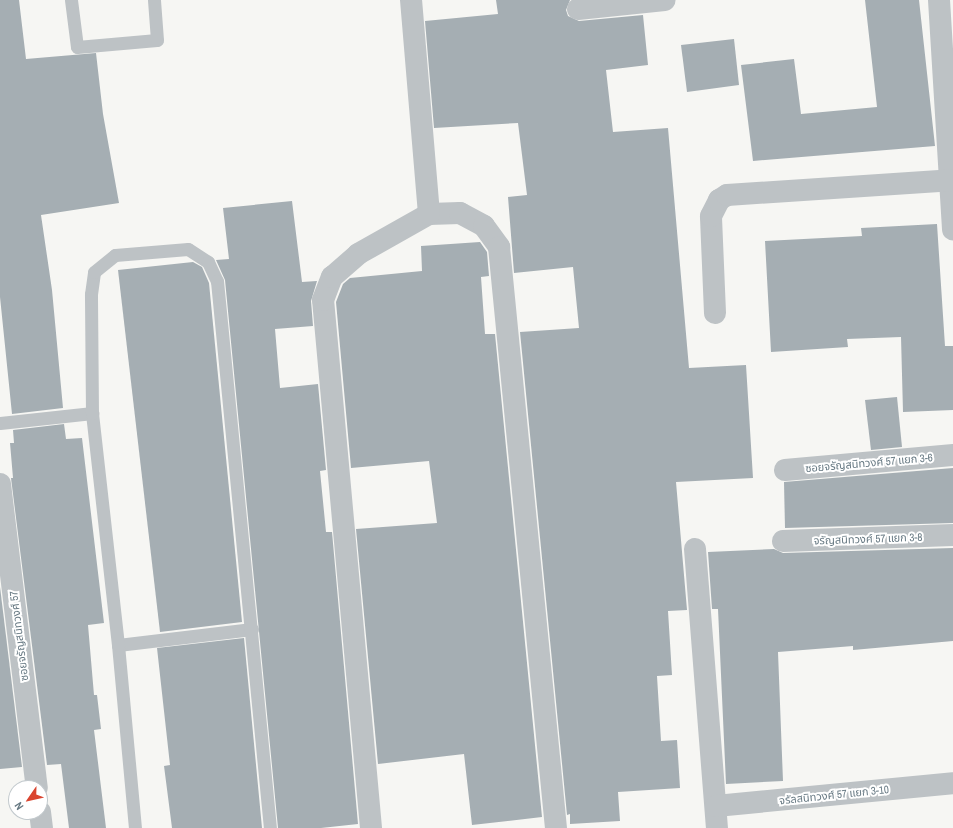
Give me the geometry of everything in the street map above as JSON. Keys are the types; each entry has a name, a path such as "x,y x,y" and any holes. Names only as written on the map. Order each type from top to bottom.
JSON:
{"street":[{"path":"411,0 423,217"},
{"path":"578,8 665,0"},
{"path":"938,0 953,230"},
{"path":"715,313 711,216 719,200 727,195 950,180"},
{"path":"371,828 323,300 332,276 358,254 423,217 460,213 484,226 499,247 556,828"},
{"name":"ซอยจรัญสนิทวงศ์ 57 แยก 3-6","path":"785,470 953,455"},
{"name":"ซอยจรัญสนิทวงศ์ 57","path":"0,484 36,780"},
{"name":"จรัญสนิทวงศ์ 57 แยก 3-8","path":"783,541 953,535"},
{"path":"695,549 717,828"},
{"name":"จรัลสนิทวงศ์ 57 แยก 3-10","path":"716,806 953,783"}],"lane":[{"path":"71,0 77,47 157,40 154,0"},
{"path":"135,828 118,645 92,413 91,294 94,272 115,256 188,249 208,262 217,281 252,629 270,828"},
{"path":"0,424 92,413"},
{"path":"118,645 252,629"}],"building":[{"path":"0,0 19,0 26,59 96,53 103,114 119,203 41,215 52,290 63,408 12,414 0,297"},
{"path":"496,0 570,0 566,10 568,16 579,21 643,15 648,65 606,70 613,132 668,128 689,368 746,365 753,478 676,482 687,610 668,611 672,675 657,676 661,741 677,740 680,788 618,792 620,821 570,824 570,814 567,815 520,332 579,328 573,267 514,273 508,197 527,195 518,123 434,128 425,21 498,14"},
{"path":"865,0 919,0 935,146 753,161 741,65 794,59 801,114 877,107"},
{"path":"734,39 739,85 687,92 681,45"},
{"path":"292,201 302,282 317,281 311,301 313,326 275,329 280,388 318,384 326,470 320,471 326,532 332,532 358,824 321,828 278,828 225,280 216,260 229,259 223,208"},
{"path":"937,224 945,346 953,346 953,410 903,412 901,337 847,339 848,347 771,352 765,241 862,236 861,228"},
{"path":"480,242 487,252 489,276 481,277 485,334 495,334 542,817 472,825 464,754 378,764 356,529 437,523 429,461 351,468 336,302 343,284 350,278 422,271 421,246"},
{"path":"193,262 202,267 209,283 242,622 160,632 118,270"},
{"path":"897,397 902,447 871,450 865,400"},
{"path":"64,424 66,439 82,438 104,623 88,625 94,695 97,695 101,729 94,730 106,828 69,828 61,764 47,765 11,478 13,478 10,443 14,443 13,430"},
{"path":"953,468 953,523 785,528 784,482"},
{"path":"953,548 953,641 853,650 853,646 778,652 783,781 726,784 718,609 712,609 708,552 774,549 783,553"},
{"path":"0,587 22,767 0,769"},
{"path":"244,638 262,828 172,828 164,766 170,765 157,648"}]}
